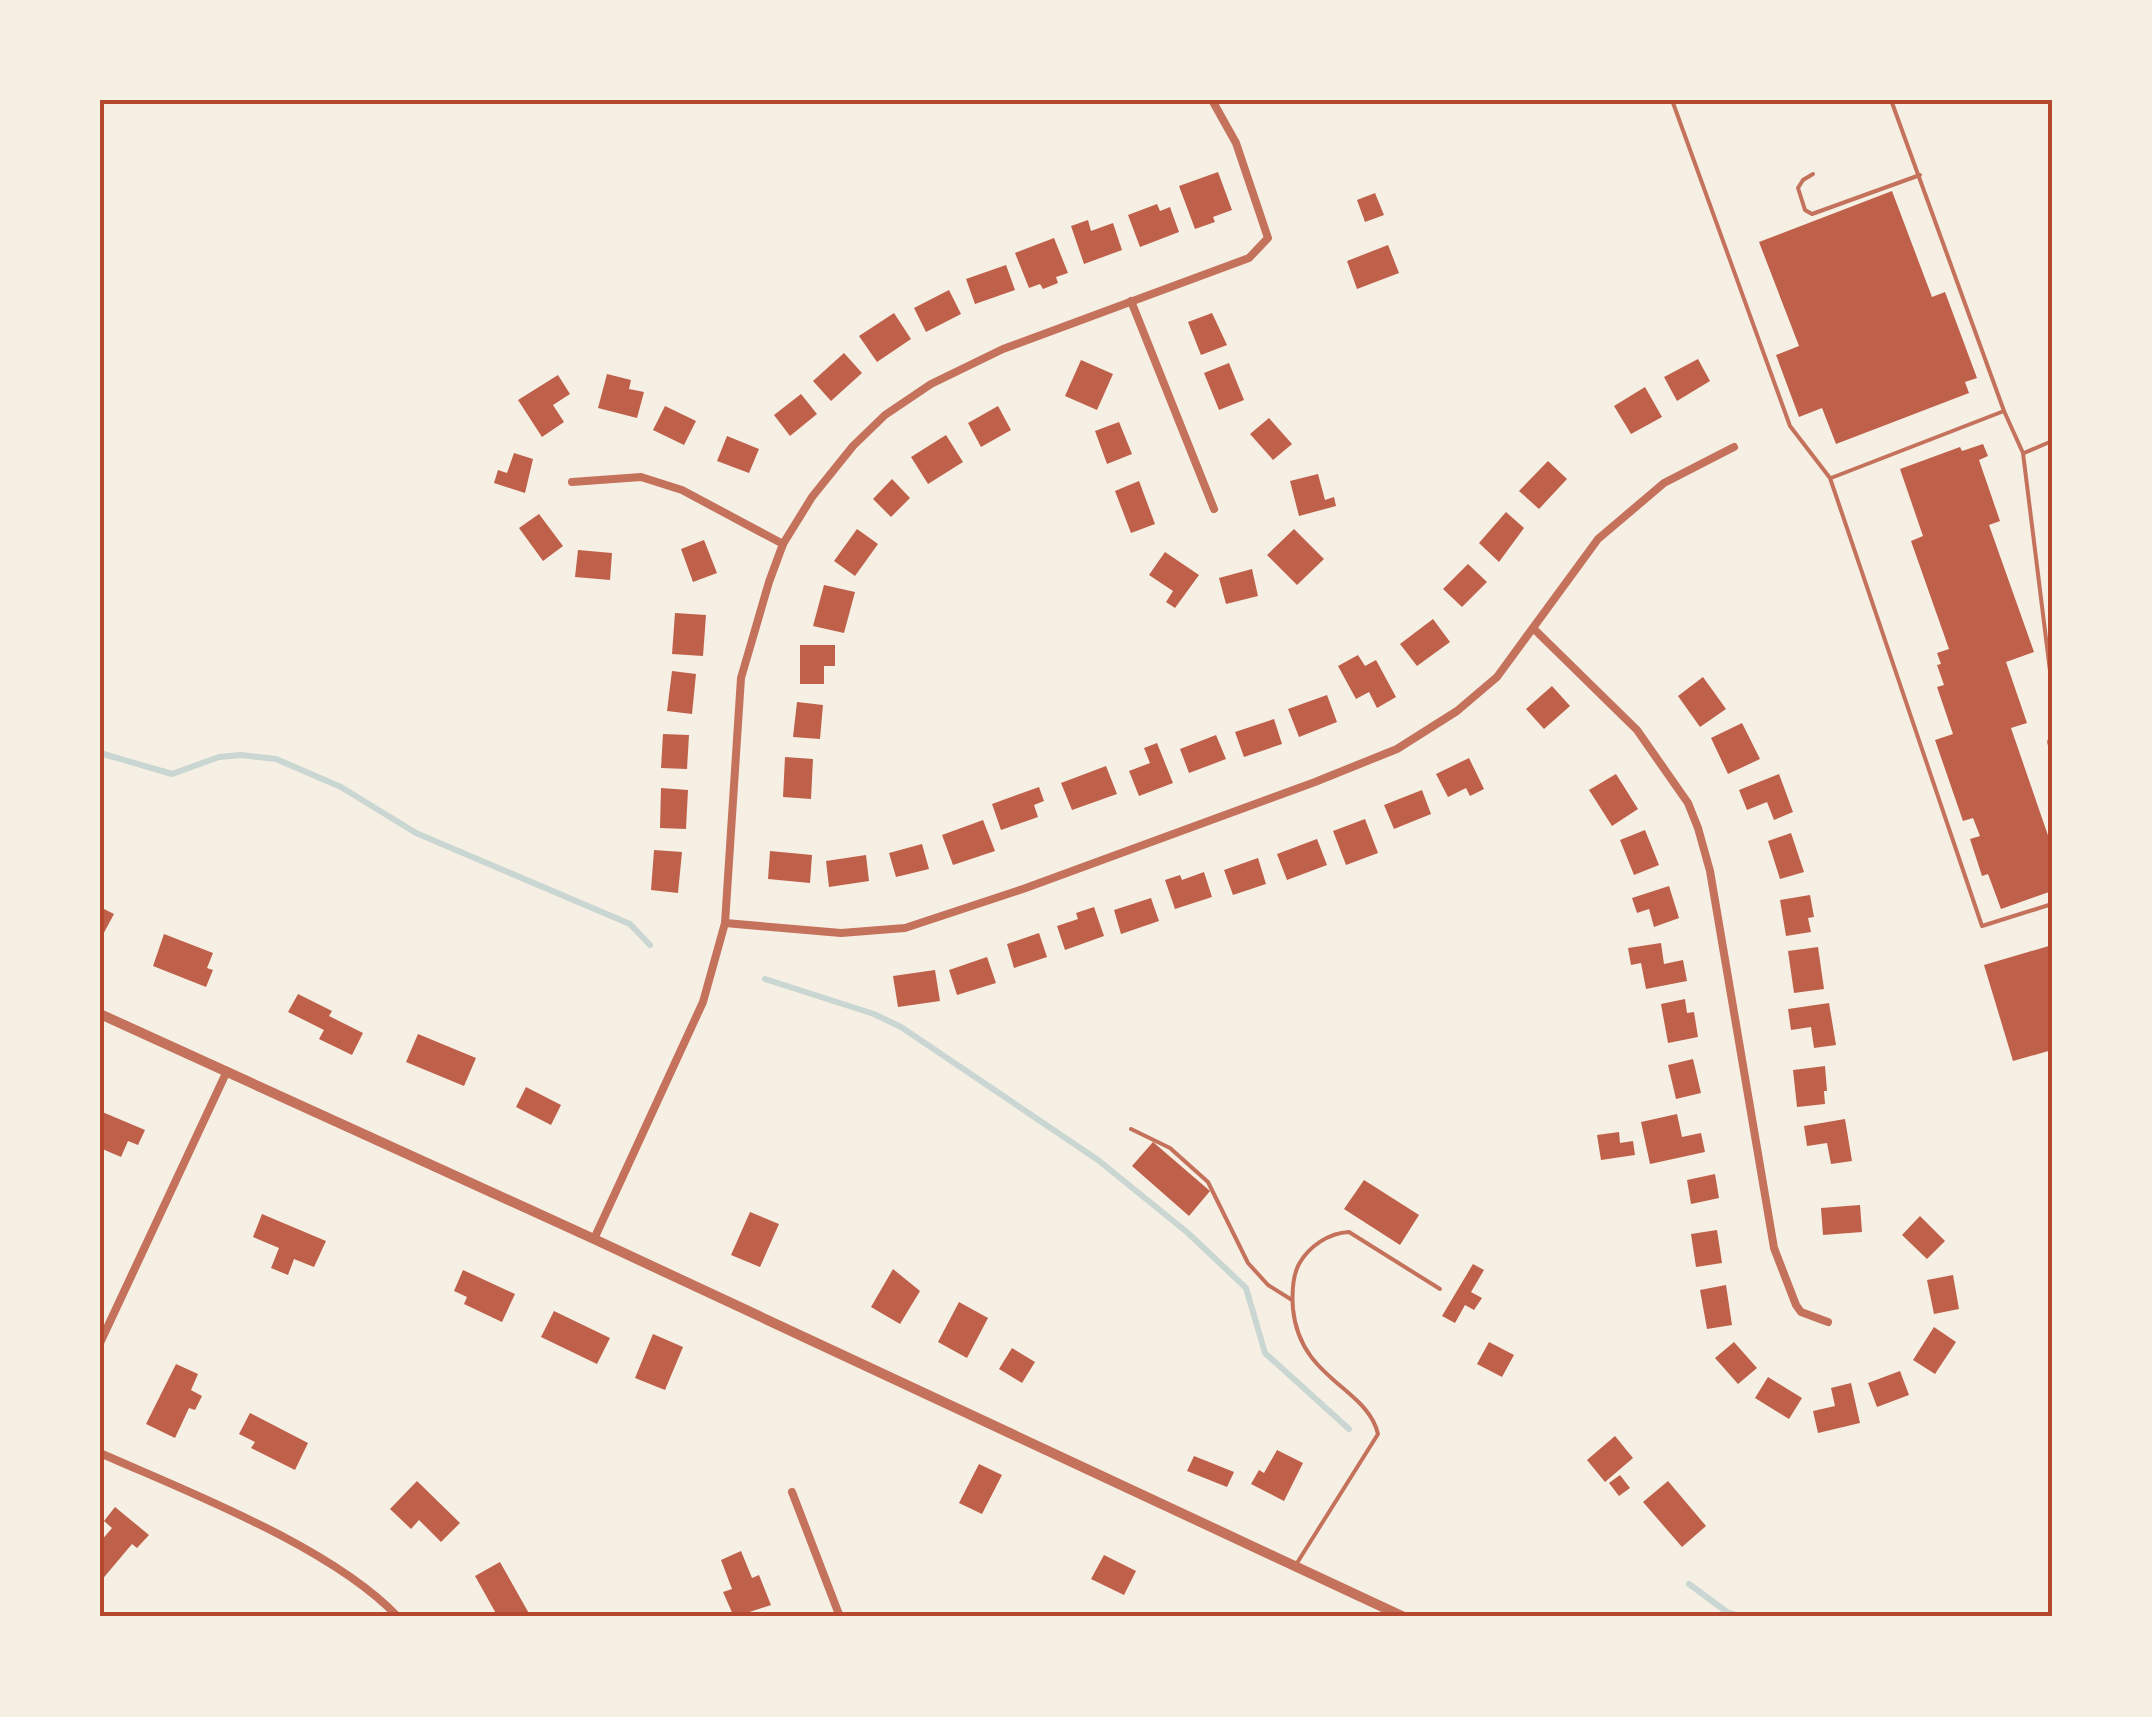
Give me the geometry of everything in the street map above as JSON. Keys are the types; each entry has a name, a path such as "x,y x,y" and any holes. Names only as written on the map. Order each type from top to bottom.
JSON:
{"street":[{"path":"594,1239 703,1002 725,923 741,678 783,544 812,497 853,446 885,415 931,384 1003,350 1249,258 1268,238 1236,143 1212,100"},
{"path":"1131,302 1214,509"},
{"path":"725,923 842,933 905,928 1023,890 1397,749 1470,700 1496,676 1598,539 1664,483 1734,447"},
{"path":"572,482 640,477 682,490 783,544"},
{"path":"1534,629 1637,730 1688,803 1710,871 1774,1248 1796,1306 1801,1312 1828,1322"},
{"path":"100,1014 594,1239 1295,1566 1386,1613 1404,1617"},
{"path":"100,1343 228,1071"},
{"path":"100,1453 284,1539 331,1566 398,1617"},
{"path":"792,1492 840,1617"}],"lane":[{"path":"1672,100 1790,426 1830,478 1982,926 2052,904"},
{"path":"1891,100 2004,411 2023,453 2052,688"},
{"path":"1813,174 1802,180 1798,188 1805,210 1812,214 1920,175"},
{"path":"1830,478 2004,411"},
{"path":"2023,453 2052,441"},
{"path":"2052,734 2052,752"},
{"path":"1130,1128 1170,1148 1208,1182 1248,1262 1268,1285 1292,1300"},
{"path":"1295,1566 1378,1434 1367,1411 1328,1378 1300,1339 1292,1300 1300,1261 1312,1248 1339,1232 1349,1232 1440,1289"}],"building":[{"path":"1218,172 1232,210 1195,229 1179,186"},
{"path":"1892,191 1932,297 1945,292 1977,378 1965,382 1969,393 1836,444 1822,408 1799,417 1776,355 1799,346 1759,242"},
{"path":"1375,193 1384,215 1365,222 1357,200"},
{"path":"1157,204 1160,211 1170,207 1179,232 1140,247 1128,215"},
{"path":"1088,220 1091,231 1113,223 1122,250 1084,264 1071,226"},
{"path":"1054,238 1068,273 1056,277 1058,283 1043,289 1040,284 1029,288 1015,253"},
{"path":"1388,245 1399,273 1357,289 1347,261"},
{"path":"1006,265 1015,290 975,304 966,279"},
{"path":"949,290 961,314 926,332 914,308"},
{"path":"894,313 911,339 877,362 859,336"},
{"path":"1212,313 1227,345 1201,355 1188,322"},
{"path":"844,353 862,373 831,401 813,381"},
{"path":"1698,359 1710,381 1677,401 1664,377"},
{"path":"1081,360 1113,374 1097,410 1065,396"},
{"path":"1229,363 1244,400 1219,410 1204,373"},
{"path":"607,374 631,380 629,389 644,392 637,418 598,408"},
{"path":"558,375 570,394 553,405 564,422 542,437 518,400"},
{"path":"1645,387 1662,417 1631,434 1614,406"},
{"path":"801,394 817,414 790,436 774,415"},
{"path":"665,406 696,421 684,445 653,430"},
{"path":"998,406 1011,430 981,447 968,423"},
{"path":"1269,418 1292,444 1273,460 1250,434"},
{"path":"1119,422 1132,454 1107,464 1095,431"},
{"path":"946,435 963,462 928,484 911,457"},
{"path":"727,436 759,449 749,473 717,461"},
{"path":"1983,444 1988,456 1979,460 2000,521 1989,525 2034,652 2006,662 2027,723 2011,728 2052,847 2052,891 2001,909 1988,874 1982,876 1970,839 1980,836 1973,818 1963,821 1935,740 1953,734 1937,687 1944,685 1937,653 1949,649 1911,541 1923,536 1900,469 1960,447 1962,451"},
{"path":"514,453 533,459 525,493 494,483 498,470 507,473"},
{"path":"1548,461 1567,479 1539,509 1519,491"},
{"path":"1318,474 1325,500 1334,497 1336,506 1299,516 1290,481"},
{"path":"892,479 910,498 891,517 873,499"},
{"path":"1139,481 1155,524 1131,533 1115,491"},
{"path":"1506,512 1524,528 1499,562 1479,543"},
{"path":"539,514 563,546 543,561 519,528"},
{"path":"857,529 878,544 855,576 834,561"},
{"path":"1294,529 1324,559 1297,585 1267,555"},
{"path":"704,540 717,573 693,582 681,549"},
{"path":"578,550 612,553 610,580 575,577"},
{"path":"1165,552 1199,575 1175,608 1166,602 1173,591 1149,575"},
{"path":"1468,564 1487,582 1462,607 1443,589"},
{"path":"1252,569 1258,596 1226,604 1219,578"},
{"path":"824,585 855,592 844,633 813,626"},
{"path":"675,613 706,615 703,656 672,654"},
{"path":"1433,619 1450,642 1417,666 1400,644"},
{"path":"800,645 835,645 835,666 824,666 824,684 800,684"},
{"path":"1358,655 1365,666 1376,660 1396,697 1377,708 1369,692 1356,699 1338,666"},
{"path":"672,671 696,674 692,714 667,711"},
{"path":"1703,677 1726,709 1700,727 1678,696"},
{"path":"1552,686 1570,706 1544,729 1526,709"},
{"path":"1327,695 1337,722 1299,737 1288,709"},
{"path":"797,702 823,705 820,739 793,737"},
{"path":"1274,719 1282,744 1244,757 1235,732"},
{"path":"1742,723 1760,759 1728,774 1711,738"},
{"path":"663,734 689,735 687,769 661,768"},
{"path":"1216,735 1226,759 1189,773 1180,749"},
{"path":"1157,743 1173,783 1139,796 1129,771 1150,763 1144,748"},
{"path":"785,757 813,759 811,799 783,797"},
{"path":"1469,758 1484,789 1470,796 1466,788 1448,797 1436,774"},
{"path":"1106,766 1117,794 1072,810 1061,783"},
{"path":"1616,774 1638,809 1612,826 1589,790"},
{"path":"1779,774 1793,812 1774,820 1767,802 1747,810 1739,790"},
{"path":"1039,787 1044,801 1034,805 1038,817 1001,830 992,804"},
{"path":"661,788 688,790 686,829 660,828"},
{"path":"1422,790 1431,814 1394,829 1384,805"},
{"path":"1365,819 1378,853 1346,865 1333,831"},
{"path":"983,820 995,851 953,865 942,835"},
{"path":"1645,830 1659,865 1634,875 1620,840"},
{"path":"1791,833 1804,872 1780,879 1768,841"},
{"path":"1317,839 1327,865 1287,880 1277,854"},
{"path":"922,844 929,869 896,877 889,853"},
{"path":"654,850 682,852 678,893 651,890"},
{"path":"770,851 812,855 810,883 768,879"},
{"path":"866,855 869,881 829,887 826,861"},
{"path":"1258,858 1266,884 1233,895 1224,870"},
{"path":"1204,872 1212,897 1175,909 1165,880 1180,875 1182,880"},
{"path":"1669,886 1679,918 1654,927 1649,909 1637,913 1632,898"},
{"path":"1810,895 1814,917 1808,918 1811,932 1786,936 1780,900"},
{"path":"1151,898 1159,921 1121,934 1114,910"},
{"path":"100,907 114,914 100,940"},
{"path":"1094,907 1104,936 1065,950 1057,926 1078,919 1076,913"},
{"path":"1039,933 1047,957 1014,968 1007,944"},
{"path":"164,934 213,953 207,968 213,970 206,987 153,966"},
{"path":"1661,943 1664,964 1683,960 1687,981 1646,989 1641,963 1631,965 1628,948"},
{"path":"2052,945 2052,1050 2013,1061 1984,965"},
{"path":"1818,947 1824,989 1794,993 1788,951"},
{"path":"987,957 996,983 957,995 949,970"},
{"path":"935,970 940,1001 898,1007 893,976"},
{"path":"298,994 363,1033 352,1055 319,1039 324,1030 288,1012"},
{"path":"1685,999 1687,1013 1694,1012 1698,1037 1668,1043 1661,1004"},
{"path":"1829,1003 1836,1045 1814,1048 1811,1027 1791,1030 1788,1009"},
{"path":"418,1034 476,1058 464,1086 406,1062"},
{"path":"1693,1059 1701,1093 1676,1099 1668,1065"},
{"path":"1825,1066 1825,1104 1797,1107 1793,1070"},
{"path":"526,1087 561,1105 551,1125 516,1107"},
{"path":"100,1111 145,1130 138,1145 128,1141 121,1157 100,1148"},
{"path":"1677,1114 1682,1137 1701,1133 1705,1152 1650,1164 1641,1122"},
{"path":"1845,1119 1852,1161 1831,1164 1827,1143 1807,1146 1804,1126"},
{"path":"1619,1132 1620,1143 1633,1141 1635,1155 1601,1160 1597,1135"},
{"path":"1153,1142 1210,1191 1189,1216 1132,1166"},
{"path":"1715,1174 1719,1198 1691,1204 1687,1180"},
{"path":"1364,1180 1419,1215 1400,1245 1344,1209"},
{"path":"1860,1205 1862,1232 1823,1235 1821,1208"},
{"path":"750,1212 779,1224 760,1267 731,1255"},
{"path":"262,1214 326,1241 314,1267 294,1259 288,1275 271,1268 279,1248 253,1237"},
{"path":"1920,1216 1945,1241 1927,1259 1902,1235"},
{"path":"1717,1230 1722,1263 1696,1267 1691,1234"},
{"path":"1473,1264 1484,1270 1471,1292 1482,1298 1474,1310 1465,1305 1455,1323 1442,1316"},
{"path":"893,1269 920,1291 900,1324 871,1307"},
{"path":"463,1270 515,1294 502,1322 464,1304 467,1297 454,1291"},
{"path":"1953,1275 1959,1309 1934,1314 1927,1280"},
{"path":"1726,1285 1732,1325 1707,1329 1700,1290"},
{"path":"959,1302 988,1318 967,1358 938,1342"},
{"path":"554,1311 610,1338 597,1364 541,1337"},
{"path":"1934,1327 1956,1342 1935,1374 1913,1360"},
{"path":"653,1334 683,1347 665,1390 635,1378"},
{"path":"1489,1342 1514,1355 1502,1377 1477,1364"},
{"path":"1734,1342 1757,1368 1738,1384 1715,1358"},
{"path":"1012,1348 1035,1362 1022,1383 999,1369"},
{"path":"176,1364 198,1374 191,1390 202,1396 195,1410 189,1408 175,1438 146,1424"},
{"path":"1900,1371 1909,1395 1877,1407 1868,1383"},
{"path":"1768,1377 1802,1398 1789,1419 1755,1398"},
{"path":"1851,1383 1860,1423 1818,1433 1813,1411 1835,1406 1831,1388"},
{"path":"250,1413 308,1443 295,1470 251,1448 255,1442 239,1434"},
{"path":"1615,1436 1633,1458 1605,1482 1587,1460"},
{"path":"1277,1450 1303,1463 1284,1501 1251,1484 1259,1470 1264,1473"},
{"path":"1194,1456 1234,1472 1227,1487 1187,1471"},
{"path":"979,1464 1002,1475 982,1514 959,1503"},
{"path":"1620,1475 1630,1488 1619,1496 1609,1483"},
{"path":"417,1481 460,1523 441,1542 419,1520 411,1529 390,1509"},
{"path":"1668,1481 1706,1526 1682,1547 1643,1502"},
{"path":"115,1507 149,1535 137,1548 132,1544 100,1582 100,1542 112,1528 104,1521"},
{"path":"741,1551 752,1578 759,1575 771,1605 734,1617 723,1592 732,1589 721,1560"},
{"path":"1104,1555 1136,1571 1124,1595 1091,1579"},
{"path":"500,1562 531,1617 498,1617 475,1576"}],"waterway":[{"path":"100,753 172,774 219,757 276,759 341,787 416,833 630,924 650,945"},
{"path":"765,979 874,1014 901,1027 1098,1160 1188,1233 1246,1288 1265,1353 1349,1429"},
{"path":"1689,1584 1727,1612 1742,1617"}]}
